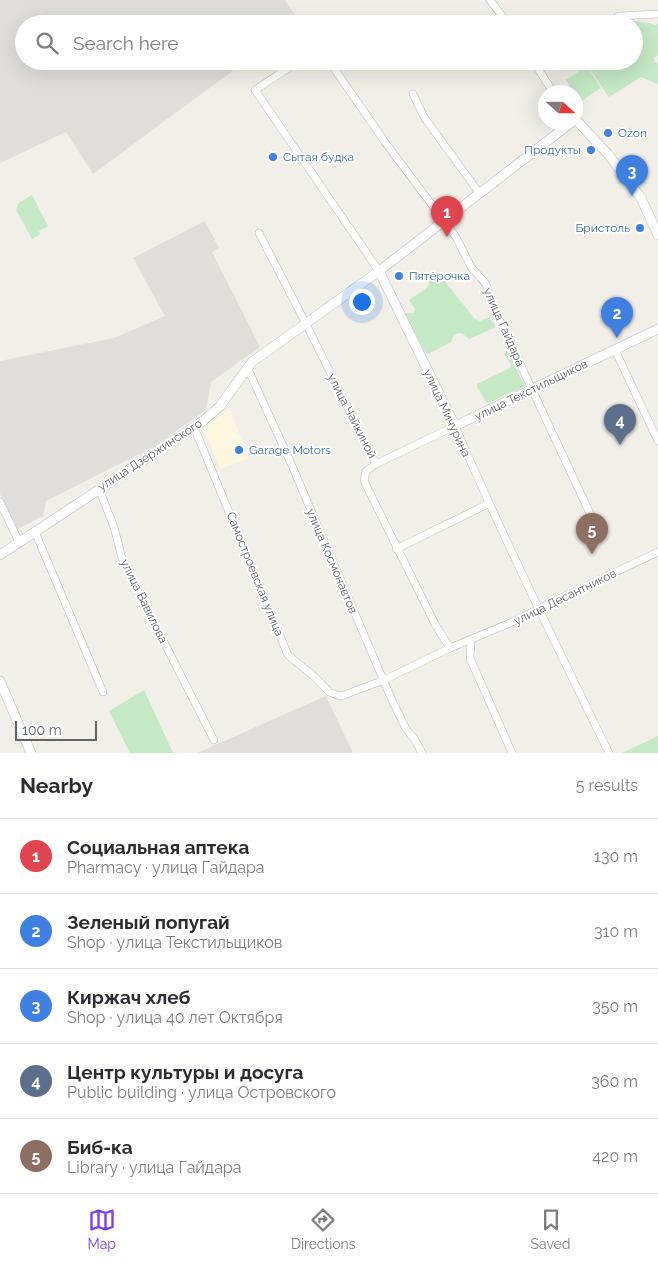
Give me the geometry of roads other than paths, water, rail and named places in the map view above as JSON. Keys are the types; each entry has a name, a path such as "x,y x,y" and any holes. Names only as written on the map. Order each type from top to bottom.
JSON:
{"street":[{"path":"490,0 501,15"},
{"path":"638,15 658,14"},
{"name":"улица Мичурина","path":"285,70 255,90 379,271 455,426 488,504 538,609 609,753"},
{"name":"улица Гайдара","path":"335,70 385,142 456,237 471,267 486,284 494,308 600,535"},
{"path":"539,70 548,85"},
{"path":"413,94 424,117 480,194"},
{"path":"583,127 608,154 641,198 658,235"},
{"name":"улица Дзержинского","path":"0,555 194,427 220,406 247,367 257,358 379,271 562,130"},
{"name":"улица Чайкиной","path":"258,233 376,464 366,471 364,481 396,548 436,626 453,647 463,650 470,658 512,753"},
{"name":"улица Текстильщиков","path":"376,464 658,329"},
{"path":"615,350 658,441"},
{"name":"улица Космонавтов","path":"247,367 290,461 406,729 422,753"},
{"name":"Самостроевская улица","path":"194,427 288,655 316,678 329,692 340,696 384,680"},
{"name":"улица Вавилова","path":"99,489 114,527 123,562 214,740"},
{"path":"0,502 19,542"},
{"path":"396,548 488,504"},
{"path":"35,532 103,692"},
{"name":"улица Десантников","path":"453,647 517,620 658,552"},
{"name":"улица Чайкиной","path":"470,658 471,640"},
{"path":"384,680 453,647"},
{"path":"0,681 31,753"}],"place":[{"name":"Ozon","path":"608,133"},
{"name":"Продукты","path":"591,150"},
{"name":"Сытая будка","path":"273,157"},
{"name":"Киржач хлеб","path":"632,196"},
{"name":"Бристоль","path":"640,228"},
{"name":"Социальная аптека","path":"447,237"},
{"name":"Пятёрочка","path":"399,276"},
{"name":"Зеленый попугай","path":"617,338"},
{"name":"Центр культуры и досуга","path":"620,445"},
{"name":"Garage Motors","path":"239,450"},
{"name":"Биб-ка","path":"592,554"}]}
